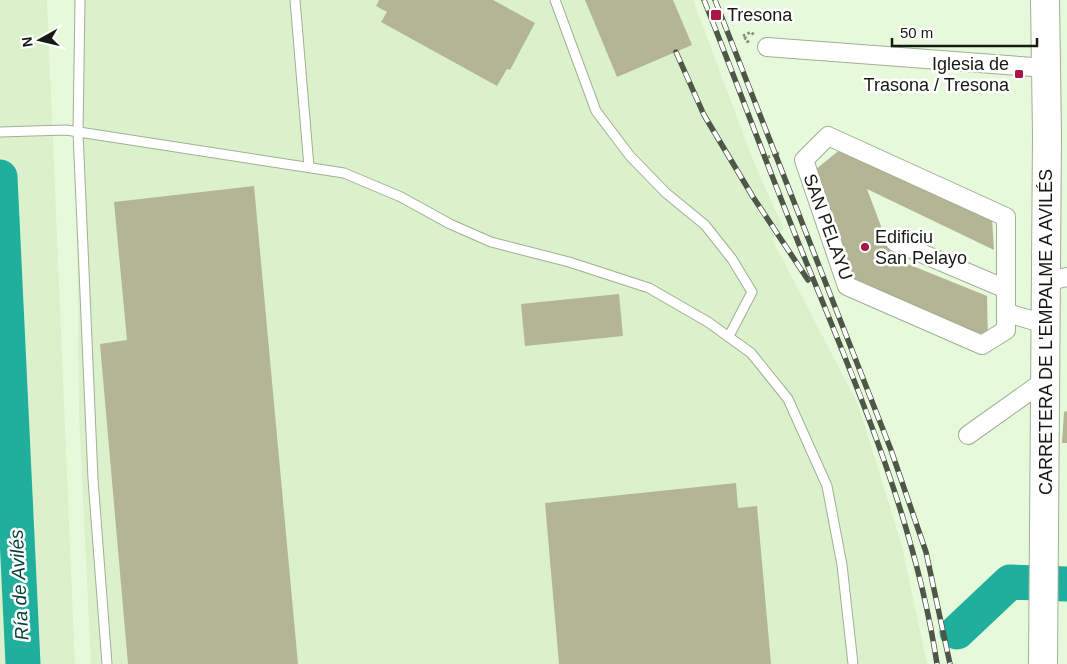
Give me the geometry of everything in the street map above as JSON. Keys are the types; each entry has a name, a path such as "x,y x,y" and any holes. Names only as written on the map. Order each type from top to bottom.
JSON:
{"main road":[{"name":"CARRETERA DE L'EMPALME A AVILÉS","path":"1043,664 1045,524 1044,324 1056,280 1046,68 1045,0"}],"street":[{"path":"767,47 1046,68"},
{"name":"SAN PELAYU","path":"828,136 1006,217 1007,313 1006,330 982,346 847,286 804,160 828,136"},
{"path":"895,242 1006,289"},
{"path":"1007,313 1044,324"},
{"path":"968,435 1044,381"}],"lane":[{"path":"80,0 78,132 93,479 106,664"},
{"path":"295,0 309,167"},
{"path":"554,0 596,111 630,156 666,193 705,225 732,259 752,292 729,336"},
{"path":"0,132 66,130 344,173 401,197 450,224 491,242 569,262 649,288 708,322 751,353 788,399 827,486 842,565 853,664"}],"path":[{"path":"763,159 779,152"}],"shaded area":[{"path":"0,0 47,0 75,664 0,664"},
{"path":"75,0 693,0 755,165 784,229 772,239 858,404 902,546 927,664 91,664 79,416"}],"building":[{"path":"379,0 493,0 535,23 510,70 507,69 497,86 381,22 387,12 376,6"},
{"path":"585,0 673,0 692,45 617,77"},
{"name":"Edificiu San Pelayo","path":"842,148 992,219 994,250 867,189 893,258 987,296 988,341 854,282 815,170"},
{"path":"254,186 298,664 128,664 100,344 127,340 114,202"},
{"path":"619,294 623,336 525,346 521,304"},
{"path":"1067,411 1067,443 1062,443 1064,412"},
{"path":"736,483 738,508 757,506 771,664 559,664 545,503"}],"waterway":[{"name":"Ría de Avilés","path":"0,177 23,664"},
{"path":"957,632 1010,582 1067,584"}],"railway":[{"path":"704,0 847,361 884,460 901,510 915,561 928,612 937,664"},
{"path":"715,0 891,450 926,552 950,664"},
{"path":"676,52 704,115 753,197 808,280"}],"place":[{"name":"Tresona","path":"716,15"},
{"name":"Iglesia de Trasona / Tresona","path":"1019,74"},
{"name":"Edificiu San Pelayo","path":"865,247"}]}
